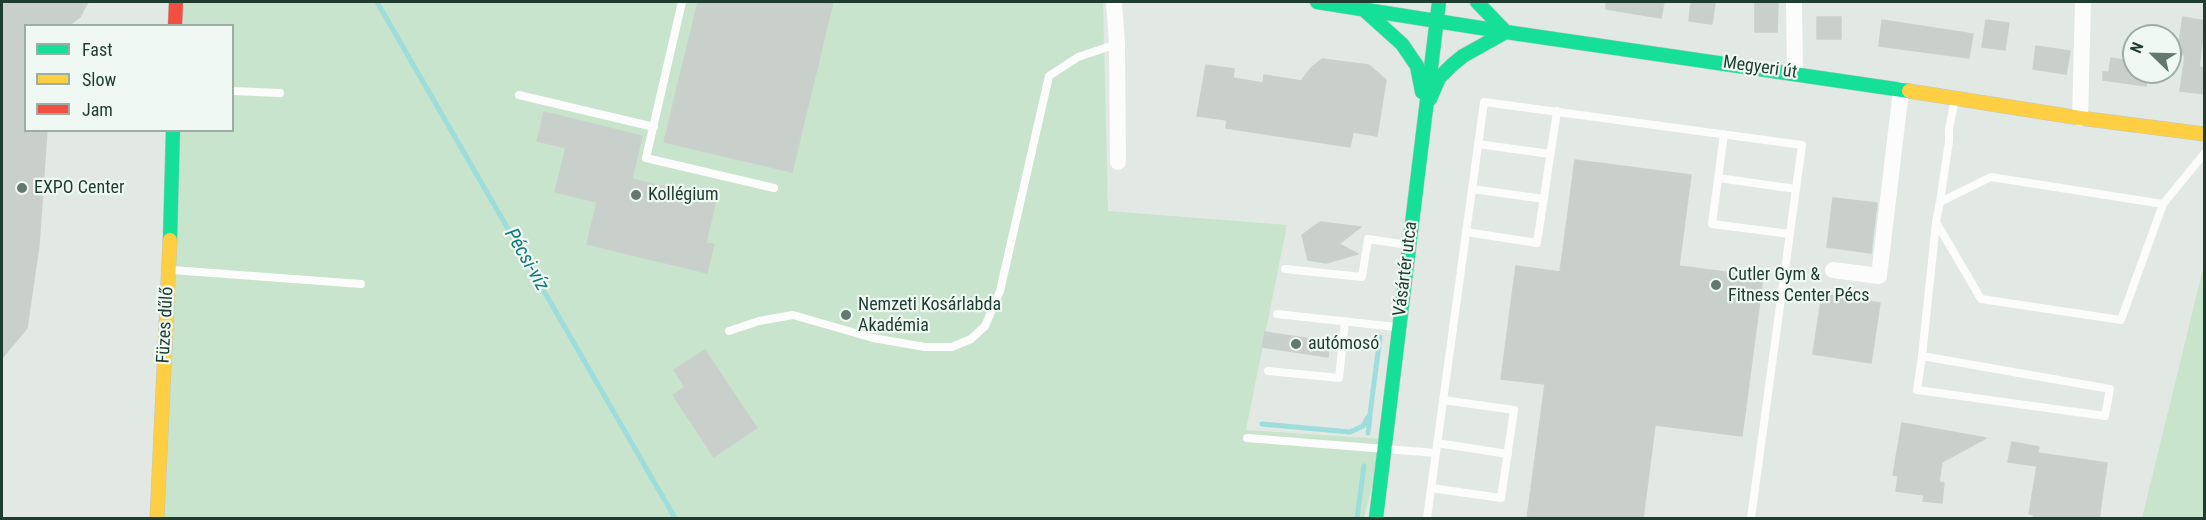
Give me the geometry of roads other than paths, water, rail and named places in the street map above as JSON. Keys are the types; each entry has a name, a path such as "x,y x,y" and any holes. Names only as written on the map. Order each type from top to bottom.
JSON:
{"street":[{"path":"175,24 176,2"},
{"path":"1114,2 1117,44 1118,162"},
{"name":"Megyeri út","path":"1317,2 2080,118 2205,134"},
{"path":"1381,2 1363,9 1402,45 1417,66 1425,109"},
{"name":"Vásártér utca","path":"1376,519 1439,2"},
{"path":"1425,109 1440,78 1452,65 1463,56 1506,32 1477,2"},
{"path":"1794,2 1795,73"},
{"path":"2080,118 2082,2"},
{"path":"1833,270 1879,276 1901,90"},
{"name":"Füzes dűlő","path":"157,519 173,132"}],"lane":[{"path":"682,2 646,158 774,188"},
{"path":"729,331 759,321 793,315 873,338 925,346 952,347 971,339 985,326 1000,291 1049,76 1078,57 1117,44"},
{"path":"234,91 280,93"},
{"path":"519,95 654,127"},
{"path":"1922,356 2110,389 2105,416 1917,390 1936,222 1955,98"},
{"path":"1427,519 1484,102 1802,145 1751,519"},
{"path":"1466,232 1537,243 1557,111"},
{"path":"1724,134 1712,224 1790,234"},
{"path":"1478,144 1550,154"},
{"path":"1936,222 1981,299 2121,320 2163,204 2205,154"},
{"path":"1940,202 1991,177 2163,204"},
{"path":"1718,178 1796,189"},
{"path":"1472,189 1544,199"},
{"path":"1285,269 1362,278 1368,238 1409,245"},
{"path":"169,270 361,284"},
{"path":"1277,314 1399,327"},
{"path":"1268,371 1339,378 1345,321"},
{"path":"1431,488 1501,498 1514,410 1443,400"},
{"path":"1247,438 1436,453"},
{"path":"1437,443 1508,454"}],"waterway":[{"name":"Pécsi-víz","path":"377,2 675,518"},
{"path":"1262,424 1350,432 1363,426 1370,414 1380,337"},
{"path":"1368,433 1370,417"},
{"path":"1357,518 1364,466"}],"place":[{"name":"EXPO Center","path":"22,188"},
{"name":"Kollégium","path":"636,195"},
{"name":"Cutler Gym & Fitness Center Pécs","path":"1716,285"},
{"name":"Nemzeti Kosárlabda Akadémia","path":"846,315"},
{"name":"autómosó","path":"1296,344"}]}
